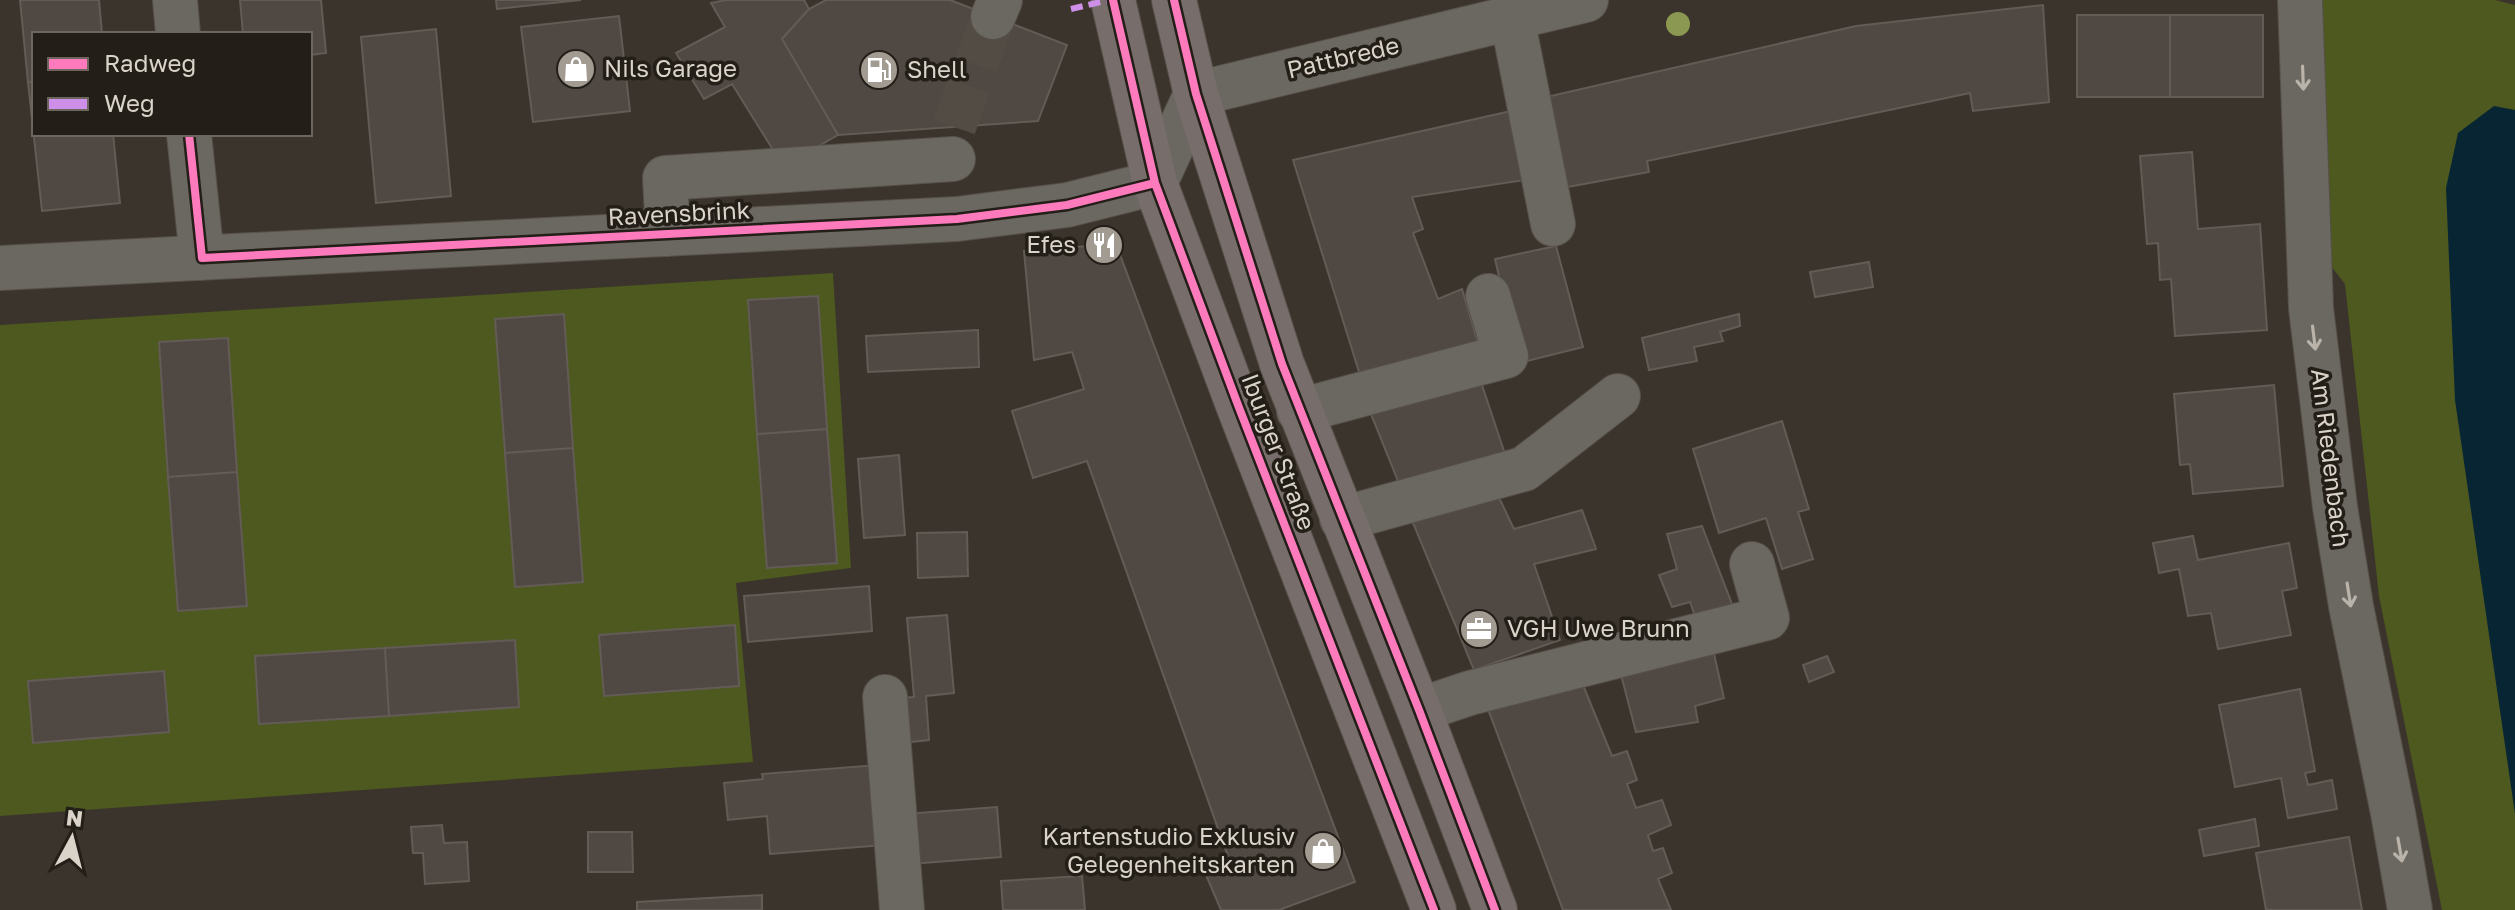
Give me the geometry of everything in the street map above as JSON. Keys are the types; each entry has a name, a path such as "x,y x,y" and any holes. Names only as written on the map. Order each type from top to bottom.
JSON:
{"main road":[{"name":"Iburger Straße","path":"1113,0 1155,183 1434,910"},
{"name":"Iburger Straße","path":"1174,0 1196,94 1282,364 1495,910"}],"street":[{"path":"175,0 178,32"},
{"name":"Pattbrede","path":"1196,94 1586,0"},
{"name":"Am Riedenbach","path":"2300,0 2311,308 2333,491 2351,606 2410,910"},
{"path":"1512,18 1553,224"},
{"path":"1155,183 1196,94"},
{"path":"189,136 202,258"},
{"path":"668,234 665,178 954,143 957,219"},
{"name":"Ravensbrink","path":"0,268 957,219 1067,205 1155,183"},
{"path":"1299,411 1506,356 1488,296"},
{"path":"1342,519 1524,469 1618,396"},
{"path":"1419,710 1470,693 1767,618 1752,564"},
{"path":"885,697 902,910"}],"green space":[{"path":"2320,0 2495,0 2515,5 2515,910 2442,910 2379,596 2345,284 2327,261"},
{"path":"833,273 851,568 736,583 753,762 0,816 0,325"}],"water":[{"path":"2494,106 2515,110 2515,814 2455,400 2446,188 2458,133"}],"building":[{"path":"20,0 99,0 102,32 32,32 32,81 28,82"},
{"path":"240,0 321,0 326,53 312,55 312,32 243,32"},
{"path":"496,0 581,0 497,9"},
{"path":"726,0 804,0 809,9 782,39 838,135 810,151 775,153 732,84 704,99 676,53 725,27 711,3"},
{"path":"826,0 950,0 1067,45 1038,121 838,135 782,39 809,9"},
{"path":"2043,5 2049,102 1973,111 1970,93 1647,161 1649,172 1562,188 1542,98 1856,26"},
{"path":"2077,15 2170,15 2170,97 2077,97"},
{"path":"2170,15 2263,15 2263,97 2170,97"},
{"name":"Nils Garage","path":"619,16 630,111 533,122 521,27"},
{"path":"436,29 451,196 376,203 361,37"},
{"path":"32,81 32,119 28,82"},
{"path":"1520,109 1537,178 1412,197 1423,229 1413,233 1438,299 1462,289 1478,343 1360,375 1293,160"},
{"path":"34,136 113,136 120,203 42,211"},
{"path":"2192,152 2198,229 2260,224 2267,330 2175,336 2171,279 2160,280 2158,243 2147,244 2140,156"},
{"path":"1116,244 1355,882 1279,910 1221,910 1206,875 1231,865 1087,461 1033,478 1012,411 1084,389 1072,352 1034,360 1024,251"},
{"path":"1556,246 1583,347 1519,363 1495,259"},
{"path":"1869,262 1873,287 1815,297 1810,272"},
{"path":"818,296 827,429 757,434 748,300"},
{"path":"564,314 573,448 505,453 495,319"},
{"path":"1739,314 1740,326 1720,332 1723,341 1694,347 1697,361 1649,370 1642,338"},
{"path":"978,330 979,367 868,372 866,336"},
{"path":"228,338 237,472 168,477 159,342"},
{"path":"1478,373 1508,463 1404,496 1369,409"},
{"path":"2274,385 2283,486 2193,494 2190,464 2180,465 2174,394"},
{"path":"1782,421 1809,509 1798,512 1813,559 1782,569 1766,518 1719,533 1693,449"},
{"path":"827,429 837,563 767,568 757,434"},
{"path":"573,448 583,582 515,587 505,453"},
{"path":"899,455 905,535 864,538 858,459"},
{"path":"237,472 247,606 178,611 168,477"},
{"path":"1493,485 1514,529 1582,510 1596,549 1534,564 1560,640 1474,670 1408,511"},
{"path":"1702,526 1737,617 1698,624 1690,602 1672,607 1659,575 1677,569 1667,534"},
{"path":"967,532 968,576 918,578 917,533"},
{"path":"2193,536 2198,560 2289,543 2297,588 2282,591 2291,635 2218,649 2211,613 2188,616 2179,569 2159,573 2153,543"},
{"path":"869,586 872,631 748,642 744,596"},
{"path":"947,615 954,693 926,696 929,740 902,743 898,698 914,697 907,618"},
{"path":"735,625 739,686 604,696 599,635"},
{"path":"515,640 519,707 389,716 385,648"},
{"path":"1712,645 1724,698 1695,706 1698,722 1636,732 1619,667"},
{"path":"385,648 389,716 259,724 255,656"},
{"path":"1827,656 1834,672 1809,682 1803,665"},
{"path":"164,671 169,732 33,743 28,681"},
{"path":"1583,685 1612,756 1627,751 1637,780 1627,784 1636,808 1662,800 1671,825 1648,835 1653,851 1663,848 1672,873 1658,879 1671,910 1563,910 1488,709"},
{"path":"2300,689 2315,771 2305,773 2308,785 2332,780 2337,809 2288,818 2281,778 2235,787 2219,705"},
{"path":"878,765 884,845 770,854 767,816 728,820 724,783 763,779 762,774"},
{"path":"997,807 1001,857 910,864 906,814"},
{"path":"2255,819 2259,846 2204,856 2199,830"},
{"path":"442,825 444,843 467,842 469,881 425,884 423,853 413,853 411,827"},
{"path":"588,832 632,832 633,872 588,872"},
{"path":"2349,837 2362,910 2266,910 2256,853"},
{"path":"1082,876 1085,910 1003,910 1001,881"},
{"path":"762,895 762,910 637,910 637,902"}],"tunnel":[{"path":"954,127 993,17"}],"marked path":[{"path":"1071,9 1109,0"}],"cycle path":[{"path":"1113,0 1155,183 1434,910"},
{"path":"1174,0 1196,94 1282,364 1495,910"},
{"path":"189,136 202,258 957,219 1067,205 1155,183"}],"place":[{"name":"Nils Garage","path":"576,69"},
{"name":"Shell","path":"879,70"},
{"name":"Efes","path":"1104,245"},
{"name":"VGH Uwe Brunn","path":"1479,629"},
{"name":"Kartenstudio Exklusiv Gelegenheitskarten","path":"1323,851"}]}
